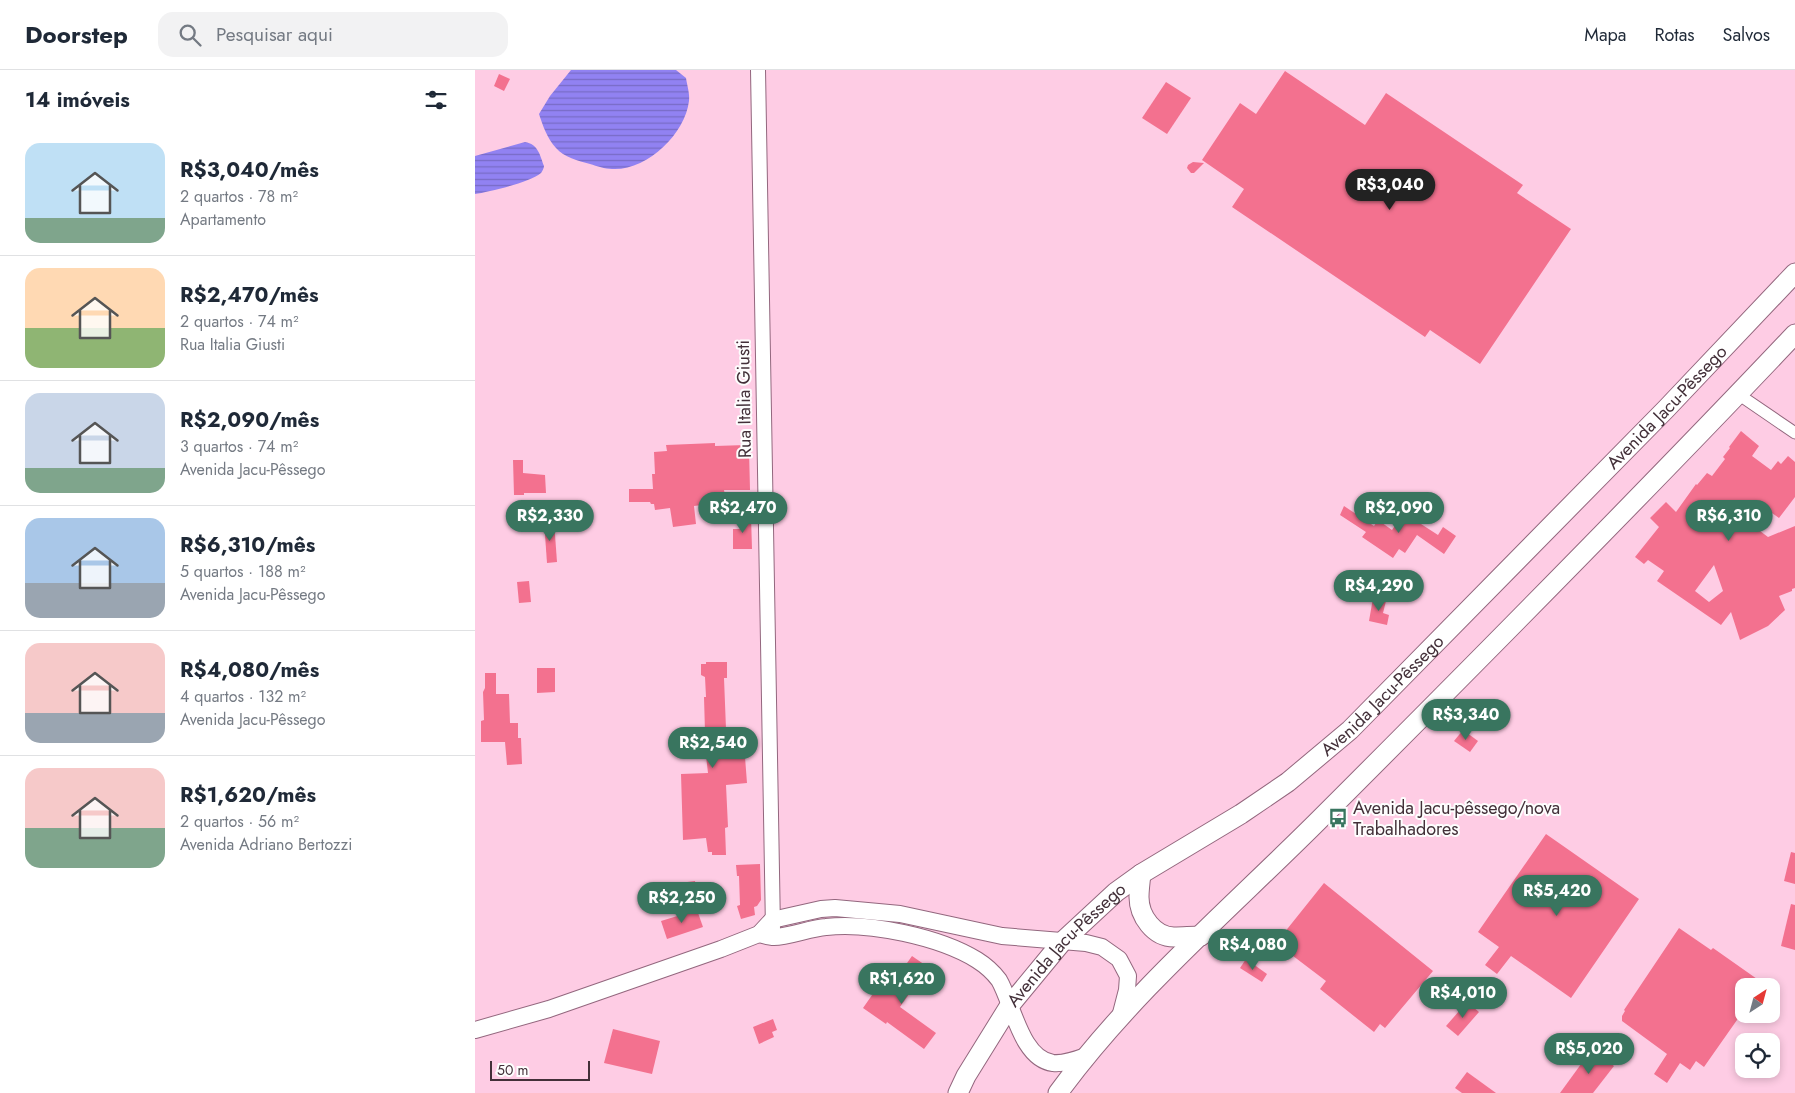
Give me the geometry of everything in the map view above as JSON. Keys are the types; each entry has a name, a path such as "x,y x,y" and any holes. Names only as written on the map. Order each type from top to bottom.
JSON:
{"highway":[{"name":"Avenida Jacu-Pêssego","path":"958,1093 966,1076 1010,1005 1062,942 1116,892 1141,874 1241,814 1288,782 1350,730 1666,409 1795,274"},
{"path":"1058,1093 1119,1017 1418,721 1739,394 1795,334"},
{"path":"1141,874 1139,898 1147,922 1152,928 1168,936 1201,936"}],"main road":[{"path":"767,936 772,920 821,909 879,911 1002,936 1085,943 1101,947 1114,954 1123,964 1128,976 1127,990 1119,1017"},
{"path":"475,1030 549,1009 767,936 826,927 852,926 900,933 960,950 986,966 998,979 1023,1040 1032,1051 1046,1061 1060,1063 1086,1056"}],"street":[{"name":"Rua Italia Giusti","path":"758,70 772,920"},
{"path":"1739,394 1795,433"}],"shaded area":[{"path":"571,70 676,70 686,78 689,98 686,113 672,138 651,157 638,164 625,168 609,169 576,160 563,154 553,144 539,114 550,96"},
{"path":"525,142 533,145 538,151 544,166 541,173 519,183 475,194 475,156"}],"building":[{"path":"1285,71 1365,125 1386,93 1523,185 1517,193 1571,229 1480,364 1430,330 1425,337 1232,207 1244,189 1202,160 1240,103 1256,114"},
{"path":"499,74 510,79 504,91 494,86"},
{"path":"1166,82 1191,98 1167,134 1142,118"},
{"path":"1193,162 1204,163 1194,173 1191,173 1187,168"},
{"path":"1741,431 1759,446 1752,456 1771,470 1778,461 1781,464 1788,456 1795,462 1795,497 1779,518 1765,508 1752,525 1768,537 1795,526 1795,588 1779,596 1785,610 1768,626 1740,640 1731,612 1721,625 1657,581 1664,571 1648,560 1644,564 1635,557 1659,527 1650,518 1666,502 1676,512 1696,484 1707,473 1712,476 1725,459 1723,457","holes":["1714,565 1723,591 1709,602 1695,591"]},
{"path":"715,443 715,446 746,445 746,449 749,449 750,490 724,490 726,502 694,506 696,524 673,527 670,508 655,510 654,504 650,502 629,502 629,489 653,489 652,474 655,474 654,452 667,451 666,445"},
{"path":"513,460 523,460 523,473 545,475 546,493 514,495"},
{"path":"1344,506 1374,526 1378,520 1392,530 1404,513 1438,535 1443,527 1456,536 1444,554 1417,535 1405,553 1399,549 1393,558 1362,537 1366,532 1340,515"},
{"path":"740,516 751,516 752,549 733,549 733,529 740,529"},
{"path":"544,521 554,521 557,562 547,563"},
{"path":"1396,572 1409,574 1408,586 1405,585 1404,592 1394,590"},
{"path":"529,581 531,602 519,603 517,582"},
{"path":"1373,598 1386,601 1383,613 1389,615 1387,625 1369,621"},
{"path":"706,662 727,662 727,678 724,678 726,729 737,729 738,747 748,746 749,757 745,757 747,783 726,785 728,827 725,828 726,855 712,855 712,852 708,852 706,838 683,840 681,774 708,773 705,732 705,677 701,675 701,664 706,664"},
{"path":"537,668 555,668 555,692 537,693"},
{"path":"485,673 496,673 496,694 509,694 510,723 518,723 518,738 521,738 522,764 507,765 505,742 481,742 481,721 484,720 483,692 485,688"},
{"path":"1463,730 1478,741 1470,752 1454,741"},
{"path":"1546,834 1639,899 1571,998 1511,956 1497,974 1485,965 1499,947 1478,932"},
{"path":"1791,852 1795,853 1795,884 1784,881"},
{"path":"760,864 761,900 754,907 755,915 741,919 737,906 740,905 739,876 737,876 736,865"},
{"path":"695,881 697,896 650,902 648,887"},
{"path":"1324,883 1433,971 1385,1028 1380,1024 1374,1032 1320,989 1326,981 1276,943"},
{"path":"1791,904 1795,905 1795,950 1781,946"},
{"path":"697,910 703,927 667,939 661,921"},
{"path":"1679,928 1711,950 1713,948 1756,978 1735,978 1735,1023 1704,1067 1696,1061 1690,1070 1680,1063 1667,1083 1654,1074 1667,1054 1622,1021 1624,1010"},
{"path":"912,956 928,967 900,1007 936,1033 924,1049 887,1022 886,1024 863,1008 877,988 885,994"},
{"path":"1246,959 1267,974 1262,982 1240,968"},
{"path":"1467,1002 1479,1012 1458,1036 1446,1026"},
{"path":"773,1019 777,1030 772,1032 774,1037 759,1044 753,1027"},
{"path":"613,1029 660,1041 652,1074 604,1063"},
{"path":"1592,1049 1614,1066 1593,1093 1560,1093"},
{"path":"1467,1072 1496,1093 1462,1093 1455,1088"}],"place":[{"name":"Avenida Jacu-pêssego/nova Trabalhadores","path":"1338,818"}]}
